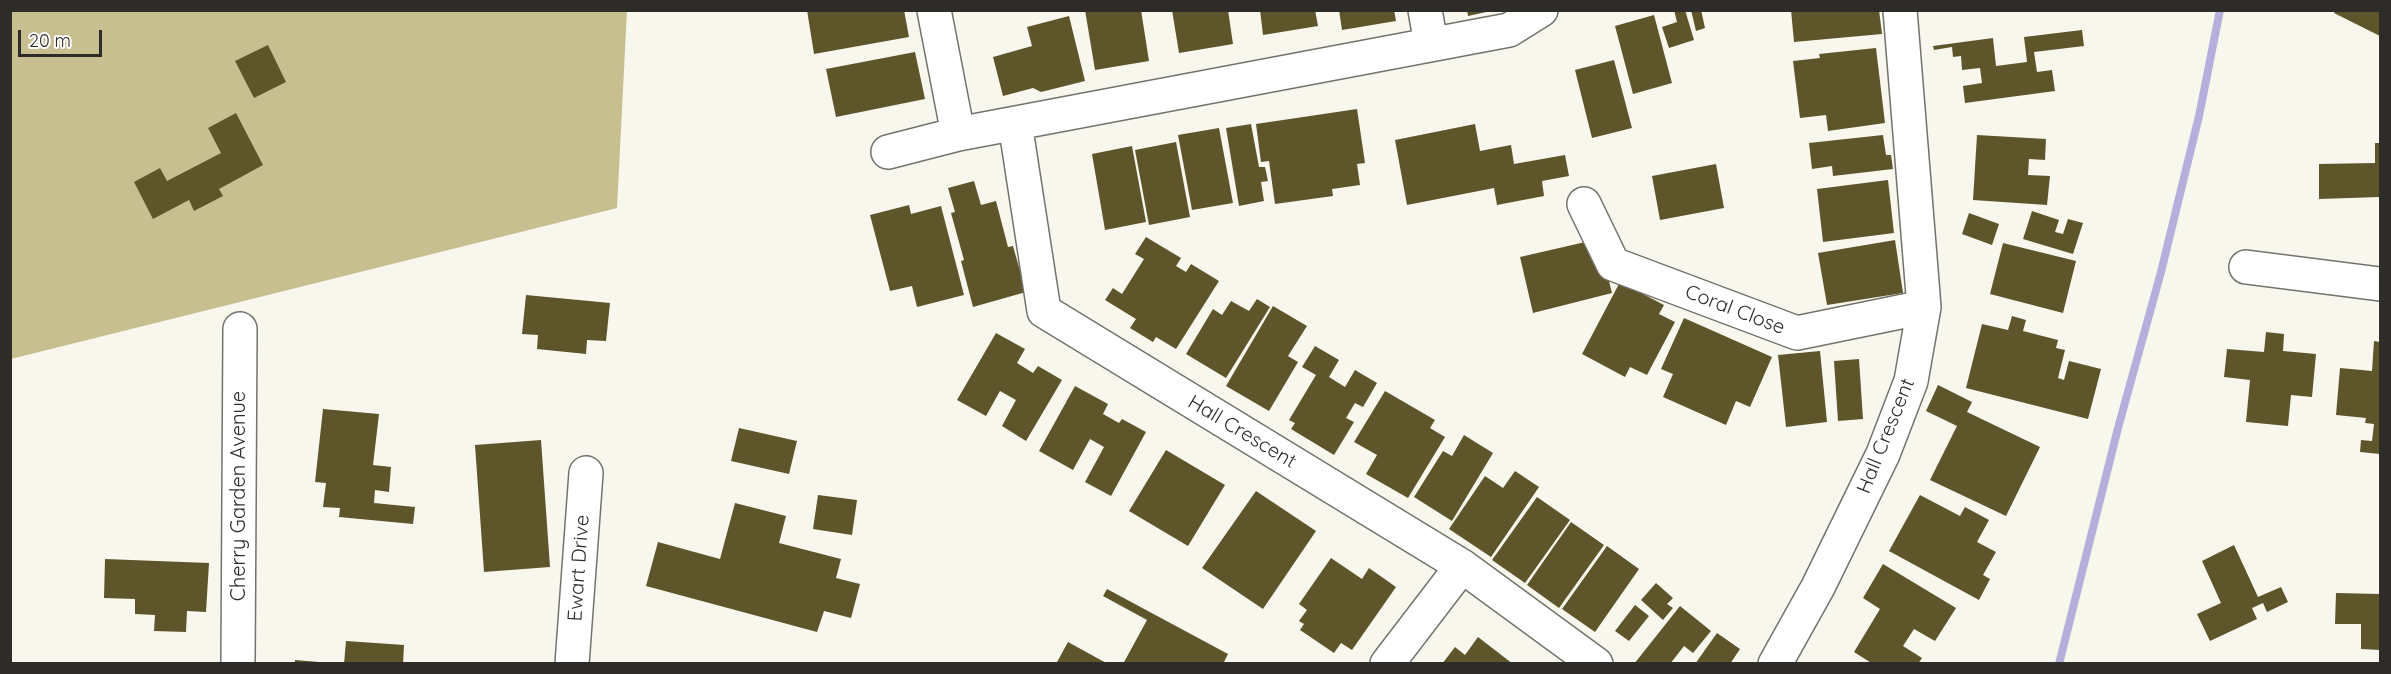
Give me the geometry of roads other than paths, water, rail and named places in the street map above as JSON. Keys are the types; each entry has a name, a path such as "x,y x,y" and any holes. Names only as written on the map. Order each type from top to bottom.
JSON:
{"street":[{"path":"934,10 958,134"},
{"path":"1425,10 1431,44"},
{"path":"888,152 958,134 1509,30 1541,10"},
{"name":"Hall Crescent","path":"1775,663 1818,587 1883,454 1911,381 1924,307 1900,10"},
{"name":"Hall Crescent","path":"1015,123 1044,311 1462,566 1596,663"},
{"name":"Coral Close","path":"1584,204 1613,264 1797,333 1924,307"},
{"path":"2246,267 2380,284"},
{"name":"Cherry Garden Avenue","path":"238,663 240,329"},
{"name":"Ewart Drive","path":"572,663 586,473"},
{"path":"1387,663 1462,566"}],"waterway":[{"path":"2059,664 2118,428 2161,272 2199,116 2220,10"}]}
